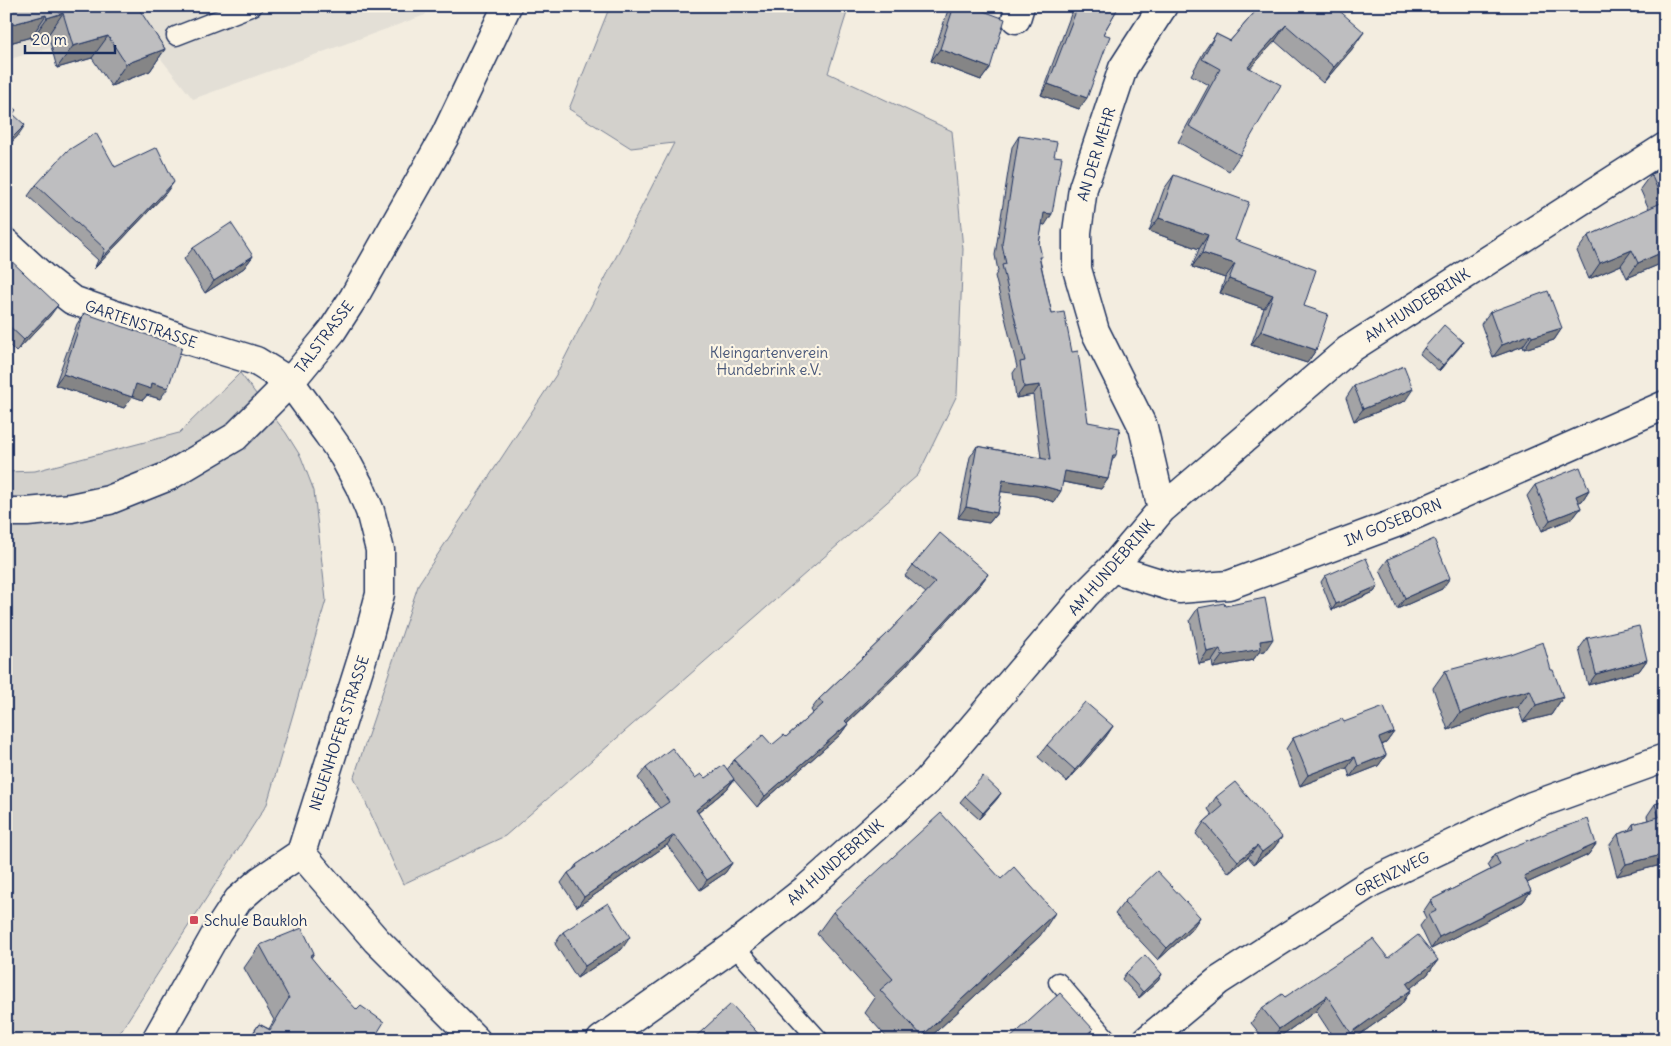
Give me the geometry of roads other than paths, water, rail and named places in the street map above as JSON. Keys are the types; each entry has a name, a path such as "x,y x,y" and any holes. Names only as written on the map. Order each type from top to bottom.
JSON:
{"street":[{"name":"TALSTRASSE","path":"6,512 71,508 109,500 169,476 235,437 290,382 332,331 354,297 445,136 507,6"},
{"name":"AN DER MEHR","path":"1162,6 1123,68 1083,188 1077,232 1077,270 1095,331 1143,427 1162,509"},
{"name":"AM HUNDEBRINK","path":"601,1040 734,946 805,890 927,781 1086,594 1112,568 1162,509 1348,350 1665,147"},
{"name":"GARTENSTRASSE","path":"6,244 72,300 181,338 256,361 290,382"},
{"name":"NEUENHOFER STRASSE","path":"290,382 344,457 360,487 370,511 380,550 381,573 380,594 374,620 301,853"},
{"name":"IM GOSEBORN","path":"1112,568 1179,588 1229,584 1396,523 1665,405"},
{"name":"GRENZWEG","path":"1147,1040 1218,980 1372,882 1532,806 1665,758"},
{"path":"156,1040 212,941 238,900 261,880 301,853 376,940 476,1040"}],"lane":[{"path":"176,36 253,6"},
{"path":"734,946 819,1040"},
{"path":"1058,982 1108,1040"}],"place":[{"name":"Schule Baukloh","path":"194,920"}],"park label":[{"name":"Kleingartenverein Hundebrink e.V.","path":"769,360"}]}
